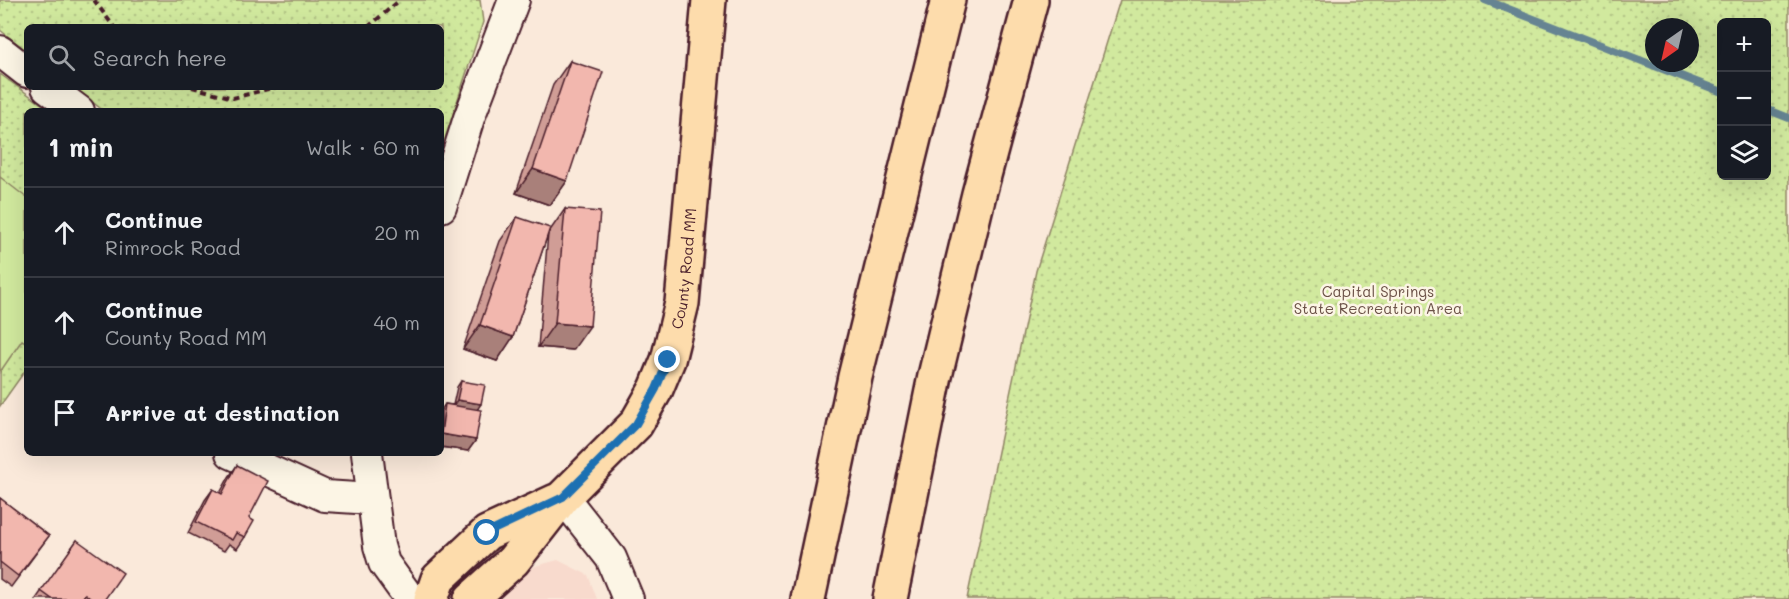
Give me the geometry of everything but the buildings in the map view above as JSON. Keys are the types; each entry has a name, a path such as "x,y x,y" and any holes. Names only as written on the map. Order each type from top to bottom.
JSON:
{"main road":[{"name":"County Road MM","path":"563,497 636,424 656,389 668,360 682,303 709,0"},
{"path":"869,321 932,0"},
{"path":"808,599 852,389 948,0"},
{"path":"890,599 935,376 979,194 1031,0"},
{"path":"947,329 1049,0"},
{"path":"431,599 438,579 487,533 563,497"},
{"path":"471,599 513,561 563,497"}],"street":[{"path":"444,197 469,118 514,0"},
{"path":"0,51 24,70"},
{"path":"51,90 75,108"},
{"path":"238,456 326,496 372,500"},
{"path":"367,456 379,546 384,563 411,599"},
{"path":"563,497 611,558 628,599"}],"path":[{"path":"93,0 112,24"},
{"path":"372,24 400,0"},
{"path":"203,90 233,98 264,90"}],"shaded area":[{"path":"558,560 588,575 597,599 492,599 528,568"}],"green space":[{"path":"0,0 480,0 483,22 444,142 444,108 100,108 77,90 444,90 444,24 24,24 24,49 0,30"},
{"name":"Capital Springs State Recreation Area","path":"1120,0 1789,0 1789,599 967,599 1036,271"},
{"path":"0,74 47,108 24,108 24,372 0,406"},
{"path":"0,177 24,196 24,341 22,340 0,372"}],"waterway":[{"path":"1485,0 1717,90"},
{"path":"1771,111 1789,118"}],"route":[{"path":"487,533 563,497 636,424 656,389 668,360"}]}
